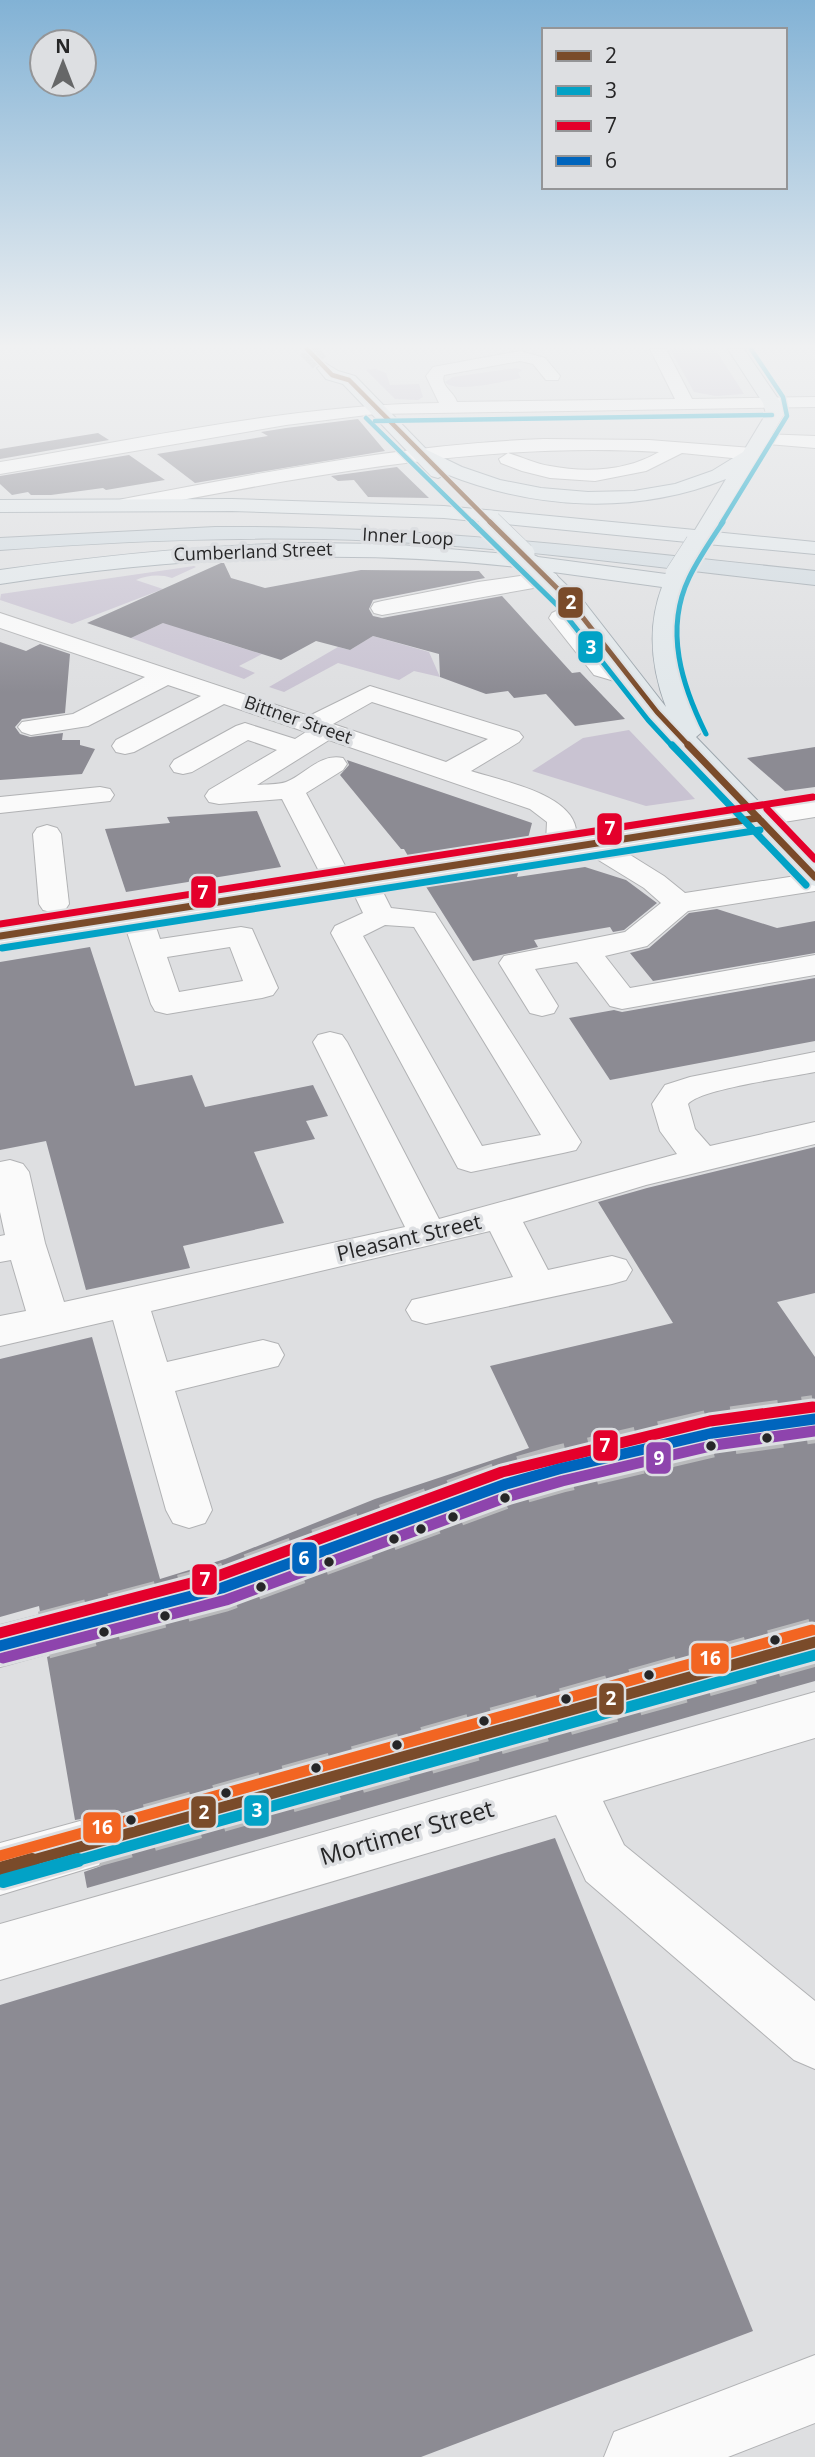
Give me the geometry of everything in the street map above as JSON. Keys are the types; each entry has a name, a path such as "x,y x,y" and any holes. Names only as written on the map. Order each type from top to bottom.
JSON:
{"highway":[{"name":"Inner Loop","path":"0,534 183,523 346,523 514,533 815,566"},
{"name":"Inner Loop","path":"0,544 187,533 349,534 560,549 815,578"},
{"path":"676,578 815,598"}],"main road":[{"path":"430,464 577,608 628,678 815,880"},
{"path":"440,464 462,474 503,487 552,495 596,497 649,493 693,485 728,470 735,464"},
{"path":"718,778 689,730 668,684 664,635 676,578 745,464"},
{"name":"Cumberland Street","path":"4,506 310,507 486,519 699,540 815,548"},
{"name":"Cumberland Street","path":"0,577 144,557 269,549 390,550 676,578"}],"street":[{"path":"5,467 25,464"},
{"path":"122,505 361,464"},
{"path":"524,464 535,468 590,474 640,469 653,464"},
{"path":"260,480 278,496 272,506"},
{"path":"310,507 312,495 338,492"},
{"path":"382,608 478,589 534,565"},
{"name":"Bittner Street","path":"0,620 222,695 313,735 449,772 549,807 562,823 563,837 556,849"},
{"path":"31,727 79,721 167,676"},
{"path":"334,764 290,790 219,796 313,735 370,693 510,737 449,772"},
{"path":"125,746 222,695"},
{"path":"183,766 245,731 313,735"},
{"path":"290,790 351,882 380,916"},
{"path":"0,805 100,794"},
{"path":"0,936 815,810"},
{"path":"47,834 54,904"},
{"path":"590,844 654,881 679,903"},
{"path":"542,1006 515,962 585,951 636,939 679,903 815,880"},
{"path":"137,916 148,950"},
{"path":"380,916 424,919 563,1142 471,1160 346,933 380,916"},
{"path":"585,951 622,999 815,965"},
{"path":"330,1042 428,1235"},
{"path":"700,1159 673,1120 670,1104 677,1093 702,1084 815,1062"},
{"name":"Pleasant Street","path":"0,1331 428,1235 700,1159 815,1133"},
{"path":"516,1151 560,1199"},
{"path":"0,1174 10,1172 13,1246 49,1320"},
{"path":"501,1216 537,1286"},
{"path":"426,1310 612,1270"},
{"path":"128,1302 189,1510"},
{"path":"151,1381 262,1355"},
{"name":"Mortimer Street","path":"0,1952 815,1715"},
{"path":"569,1786 606,1863 815,2039"},
{"path":"0,1869 80,1847"},
{"path":"639,2457 815,2389"}],"shaded area":[{"path":"196,567 172,578 154,576 136,580 163,589 72,624 0,600 1,594"},
{"path":"208,602 209,638 262,654 239,666 255,673 244,679 131,638"},
{"path":"373,636 429,652 440,677 414,671 399,680 338,663 284,692 269,687 338,647 350,650"},
{"path":"629,730 695,799 646,806 532,771 583,738"}],"building":[{"path":"76,464 141,464 165,480 106,490 103,488 51,495 31,495 28,492 12,495 0,484 0,476"},
{"path":"170,464 310,464 195,483"},
{"path":"397,467 429,498 368,497 354,480 338,481 331,476"},
{"path":"224,563 231,578 265,588 361,570 479,571 485,578 373,600 369,609 373,616 382,618 502,596 572,673 580,672 625,719 575,726 546,694 514,698 508,691 486,694 440,677 439,654 373,636 350,650 316,641 281,660 163,623 131,638 87,623"},
{"path":"0,642 26,651 40,644 70,654 65,713 22,719 15,727 20,734 30,737 63,733 62,740 80,740 80,745 95,749 82,774 0,780"},
{"path":"815,747 815,787 785,791 747,758"},
{"path":"347,760 532,823 527,842 411,861 404,849 401,849 340,775 349,765"},
{"path":"257,811 281,867 126,892 105,829 170,823 167,817"},
{"path":"520,866 517,877 585,867 626,880 657,903 624,930 613,932 610,927 534,940 538,947 473,961 423,882"},
{"path":"717,909 777,928 815,921 815,953 653,981 630,953 649,948 689,913"},
{"path":"90,947 135,1086 192,1075 205,1107 313,1085 328,1116 306,1121 315,1139 254,1152 284,1223 183,1246 190,1268 86,1290 46,1141 0,1150 0,962"},
{"path":"815,978 815,1041 610,1080 569,1018 614,1010 622,1012"},
{"path":"815,1147 815,1293 777,1302 815,1357 815,1681 87,1888 84,1872 101,1866 109,1846 100,1827 81,1819 75,1820 47,1657 63,1651 70,1634 62,1618 40,1612 39,1606 0,1617 0,1359 92,1337 160,1579 225,1559 375,1499 529,1448 490,1366 673,1323 598,1202"},
{"path":"555,1838 753,2331 421,2457 0,2457 0,2005"}],"tunnel":[{"path":"44,1635 222,1588 506,1484 559,1469 713,1433 815,1419"},
{"path":"80,1847 815,1642"}],"transit line":[{"name":"3","path":"413,464 560,608 648,720 806,885"},
{"name":"2","path":"431,464 569,600 657,712 815,877"},
{"name":"3","path":"706,734 682,677 678,659 678,621 688,579 758,464"},
{"name":"7","path":"0,924 813,797"},
{"name":"7","path":"767,809 815,859"},
{"name":"2","path":"0,936 758,818"},
{"name":"3","path":"2,948 760,830"},
{"name":"7","path":"0,1633 218,1576 502,1472 710,1421 813,1407"},
{"name":"6","path":"0,1646 222,1588 506,1484 559,1469 713,1433 815,1419"},
{"name":"9","path":"3,1658 226,1600 510,1496 562,1481 715,1445 815,1431"},
{"name":"16","path":"0,1856 812,1630"},
{"name":"2","path":"0,1869 815,1642"},
{"name":"3","path":"3,1881 815,1655"}]}
